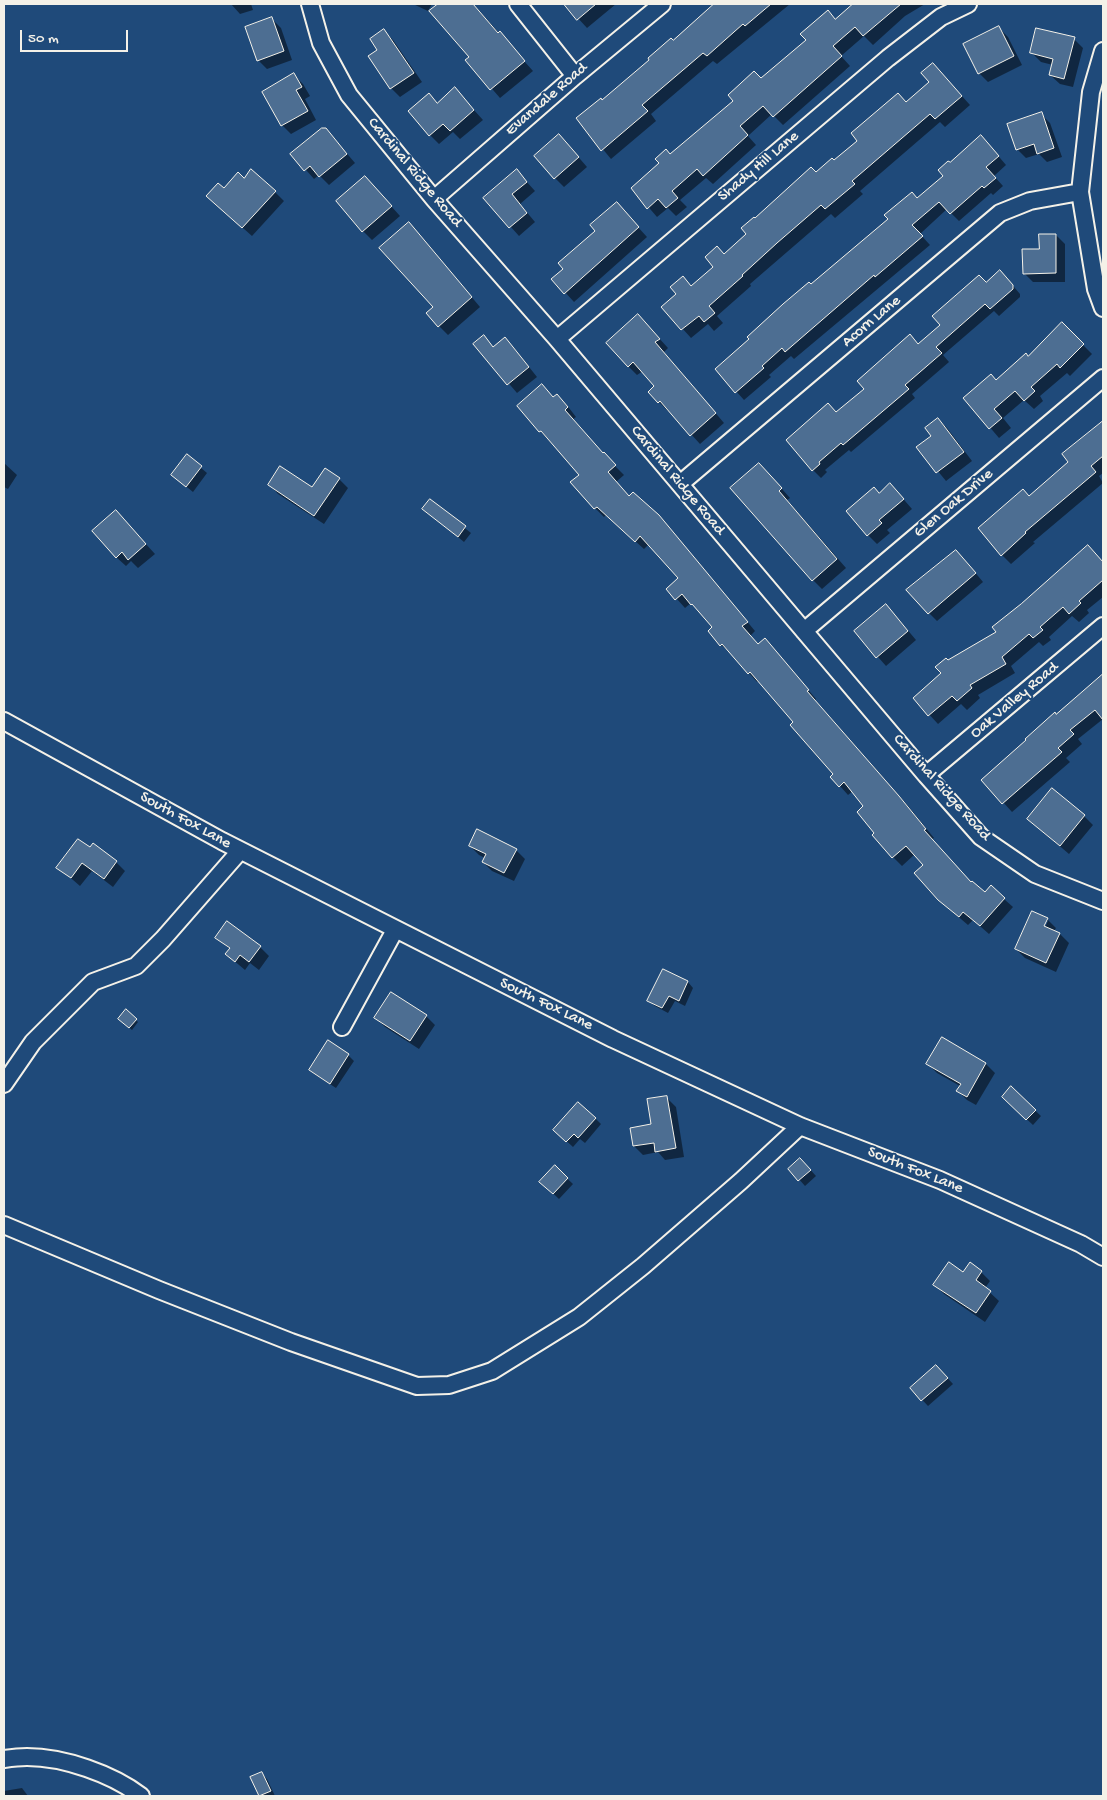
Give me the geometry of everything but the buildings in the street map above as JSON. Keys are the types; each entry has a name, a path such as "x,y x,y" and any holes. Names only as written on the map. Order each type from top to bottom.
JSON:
{"street":[{"name":"Cardinal Ridge Road","path":"310,4 321,43 349,95 434,199 557,339 926,775 981,837 1035,874 1103,901"},
{"path":"518,4 575,76"},
{"name":"Evandale Road","path":"434,199 575,76 662,4"},
{"name":"Shady Hill Lane","path":"557,339 888,58 941,17 968,4"},
{"path":"1103,51 1091,92 1080,192 1096,289 1103,308"},
{"name":"Acorn Lane","path":"680,484 1000,213 1030,201 1080,192"},
{"name":"Glen Oak Drive","path":"804,631 1103,378"},
{"name":"Oak Valley Road","path":"926,775 1103,626"},
{"name":"South Fox Lane","path":"4,721 240,851 613,1039 800,1126 940,1180 1082,1244 1103,1257"},
{"path":"4,1084 33,1042 93,982 136,966 163,939 240,851"},
{"path":"342,1027 395,930"},
{"path":"4,1226 291,1342 417,1386 449,1384 492,1372 579,1317 651,1260 800,1126"},
{"path":"4,1759 27,1757 62,1760 108,1776 141,1796"}]}
